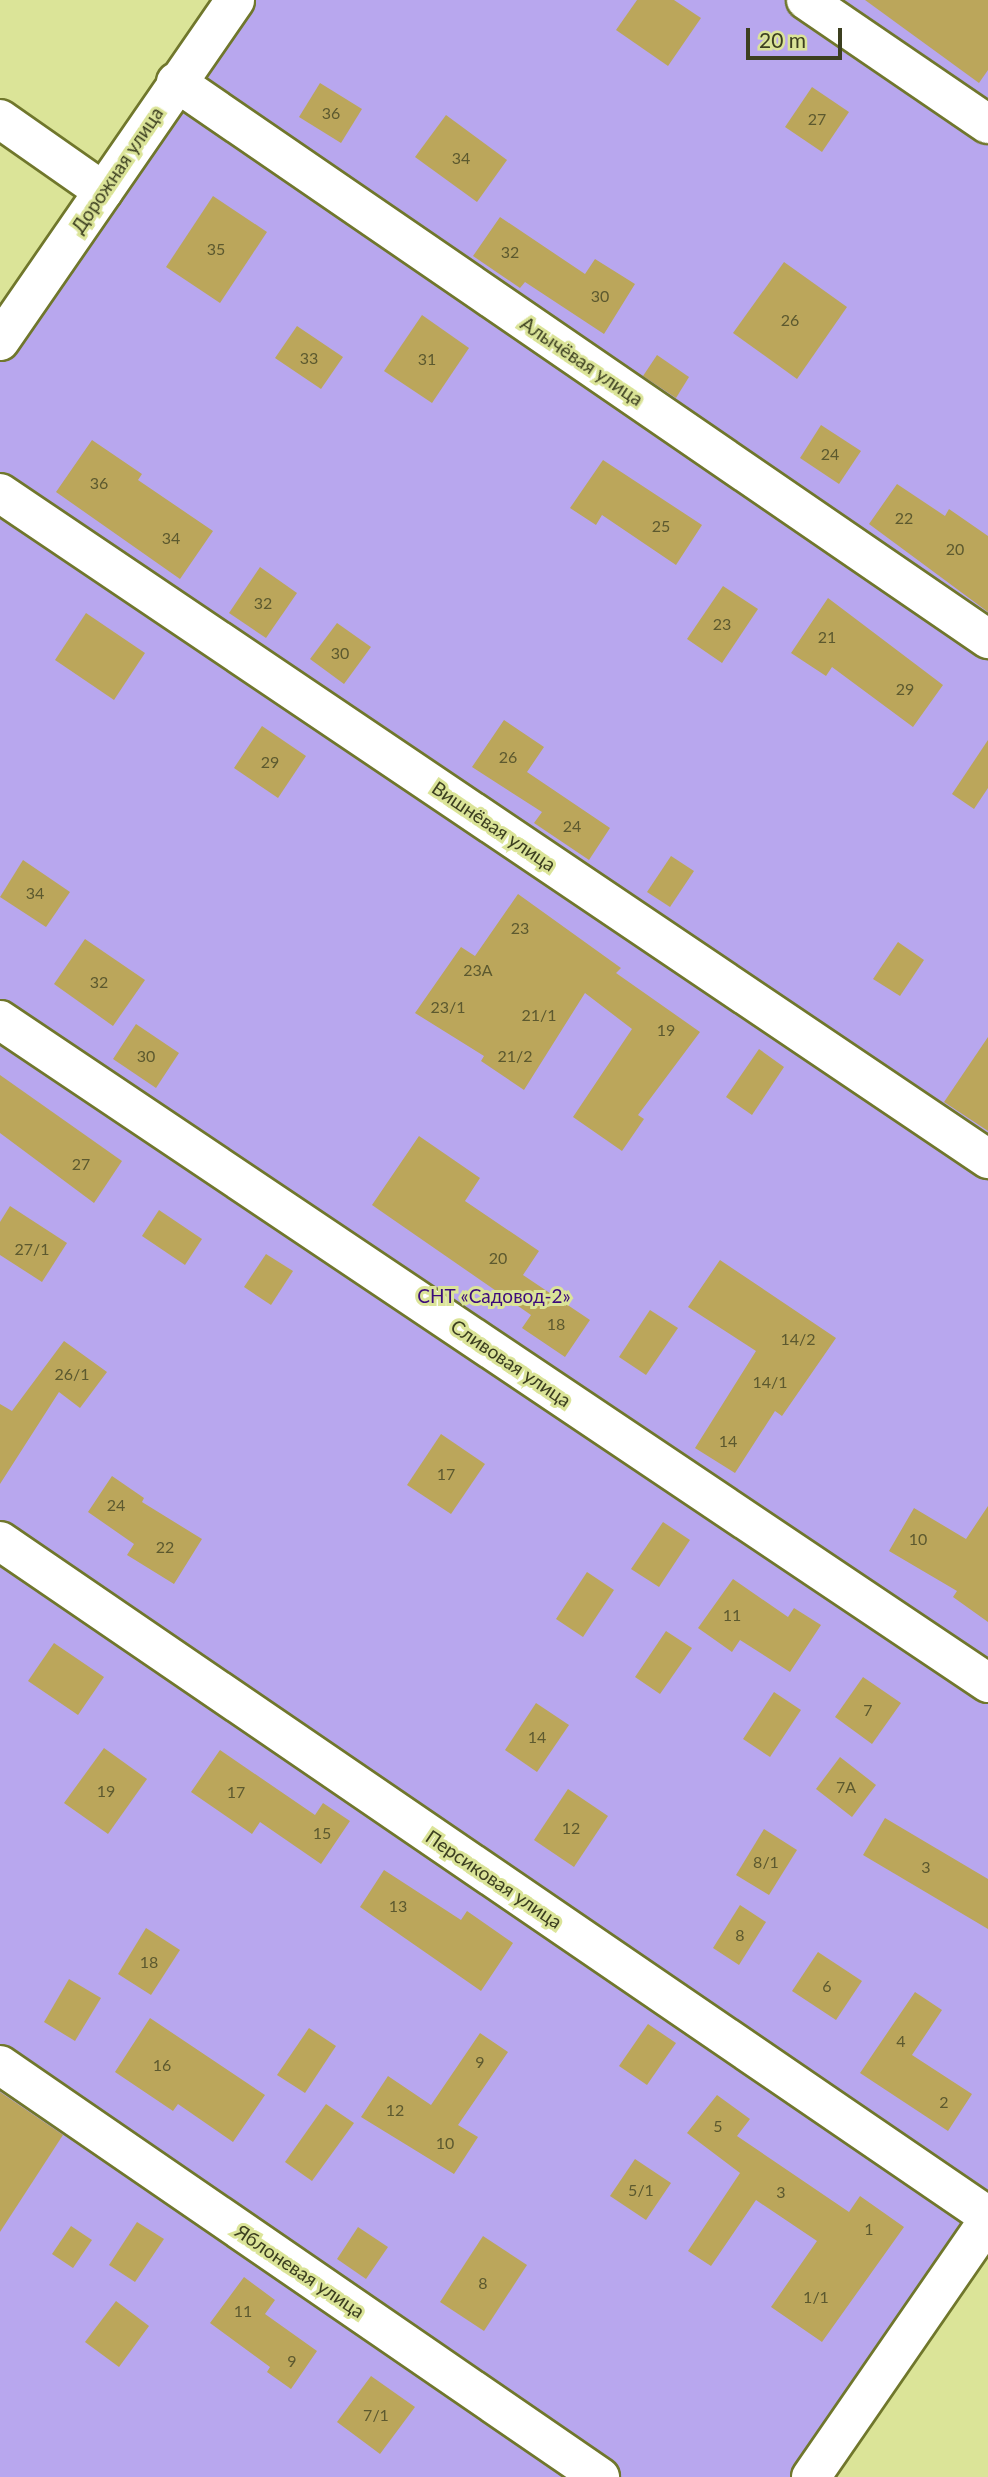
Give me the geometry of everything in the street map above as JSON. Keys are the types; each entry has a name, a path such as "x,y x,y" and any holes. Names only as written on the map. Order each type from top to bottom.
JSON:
{"street":[{"name":"Дорожная улица","path":"0,341 235,0"},
{"path":"806,0 988,124"},
{"name":"Алычёвая улица","path":"176,82 988,639"},
{"path":"0,119 103,191"},
{"name":"Вишнёвая улица","path":"0,493 988,1159"},
{"name":"Сливовая улица","path":"0,1020 988,1683"},
{"name":"Персиковая улица","path":"0,1541 988,2218"},
{"name":"Яблоневая улица","path":"0,2065 600,2477"},
{"path":"811,2477 988,2218"}],"green space":[{"name":"СНТ «Садовод-2»","path":"235,0 988,0 988,2251 836,2477 0,2477 0,341"}],"building":[{"path":"637,0 674,0 701,18 668,66 616,30"},
{"path":"865,0 988,0 988,70 979,83"},
{"path":"320,83 362,109 341,143 299,117"},
{"path":"812,87 849,112 822,152 785,127"},
{"path":"446,115 507,160 477,202 415,157"},
{"path":"213,196 267,232 220,303 166,267"},
{"path":"500,217 585,274 595,259 635,284 604,334 525,282 520,288 473,256"},
{"path":"784,262 847,307 797,379 733,333"},
{"path":"422,315 469,348 432,403 384,371"},
{"path":"297,326 343,357 321,389 275,358"},
{"path":"657,355 689,377 676,398 643,376"},
{"path":"821,425 861,451 839,484 800,458"},
{"path":"92,440 142,474 138,480 213,531 180,579 56,492"},
{"path":"603,460 702,525 676,565 602,515 596,525 570,508"},
{"path":"897,484 945,516 949,509 988,536 988,612 869,524"},
{"path":"260,567 297,593 266,638 229,613"},
{"path":"723,586 758,609 722,663 687,639"},
{"path":"828,598 943,685 913,727 832,667 826,676 791,653"},
{"path":"86,613 145,653 114,700 55,660"},
{"path":"337,623 371,647 344,684 310,659"},
{"path":"504,720 544,747 527,772 610,828 589,860 534,823 542,812 472,767"},
{"path":"262,726 306,756 278,798 234,768"},
{"path":"988,740 988,788 974,809 952,794"},
{"path":"671,856 694,871 670,907 647,892"},
{"path":"23,860 70,892 46,927 0,897"},
{"path":"518,894 621,968 616,973 700,1032 638,1115 644,1119 622,1151 573,1117 632,1029 585,993 524,1090 481,1061 484,1056 415,1013 461,947 475,956"},
{"path":"85,939 145,980 113,1026 54,984"},
{"path":"898,942 924,960 900,996 873,979"},
{"path":"136,1024 179,1053 156,1088 113,1059"},
{"path":"988,1037 988,1131 944,1102"},
{"path":"759,1049 784,1067 752,1115 726,1097"},
{"path":"0,1075 122,1161 94,1203 0,1133"},
{"path":"419,1136 480,1178 465,1201 539,1251 523,1275 590,1320 565,1357 522,1328 531,1315 372,1205"},
{"path":"10,1206 67,1243 42,1282 0,1255 0,1222"},
{"path":"159,1210 202,1239 185,1265 142,1236"},
{"path":"266,1254 293,1271 271,1305 244,1287"},
{"path":"720,1260 836,1338 782,1416 775,1411 735,1473 695,1448 756,1351 688,1307"},
{"path":"650,1310 678,1328 646,1375 619,1357"},
{"path":"64,1341 107,1372 80,1408 59,1392 0,1484 0,1404 12,1411"},
{"path":"441,1434 485,1464 451,1514 407,1485"},
{"path":"112,1476 144,1498 142,1502 202,1539 174,1584 127,1555 134,1544 88,1512"},
{"path":"988,1506 988,1622 953,1597 957,1591 889,1551 914,1508 966,1539"},
{"path":"663,1522 690,1540 659,1587 631,1569"},
{"path":"587,1572 614,1590 583,1637 556,1619"},
{"path":"733,1579 788,1617 794,1608 821,1625 790,1672 740,1640 732,1652 698,1628"},
{"path":"666,1631 692,1648 660,1694 635,1677"},
{"path":"54,1643 104,1677 78,1715 28,1681"},
{"path":"863,1677 901,1703 872,1744 835,1717"},
{"path":"774,1692 801,1710 770,1757 743,1739"},
{"path":"536,1703 569,1725 537,1772 505,1750"},
{"path":"104,1748 147,1779 108,1834 64,1803"},
{"path":"220,1750 315,1815 323,1803 350,1821 321,1864 260,1822 252,1834 191,1792"},
{"path":"840,1757 876,1785 852,1817 816,1789"},
{"path":"568,1789 608,1816 574,1867 534,1840"},
{"path":"885,1818 988,1879 988,1929 863,1855"},
{"path":"764,1829 797,1850 769,1895 736,1875"},
{"path":"384,1870 461,1920 467,1911 513,1943 481,1991 360,1907"},
{"path":"740,1905 766,1922 739,1965 713,1948"},
{"path":"146,1928 180,1950 151,1995 118,1974"},
{"path":"818,1952 862,1981 836,2020 792,1991"},
{"path":"69,1979 101,1998 75,2041 44,2022"},
{"path":"915,1992 942,2010 912,2055 972,2094 948,2131 860,2073"},
{"path":"150,2018 265,2095 233,2142 178,2104 173,2111 115,2072"},
{"path":"648,2024 676,2043 647,2085 619,2066"},
{"path":"309,2028 336,2046 305,2093 277,2075"},
{"path":"480,2033 508,2052 458,2125 478,2137 454,2174 361,2117 388,2076 431,2105"},
{"path":"0,2092 63,2135 0,2232"},
{"path":"717,2095 750,2119 737,2136 849,2212 860,2196 904,2227 822,2342 771,2307 817,2241 756,2200 711,2266 688,2251 740,2173 687,2133"},
{"path":"326,2104 354,2123 312,2181 285,2162"},
{"path":"635,2159 671,2183 646,2220 610,2196"},
{"path":"137,2222 164,2239 135,2282 109,2265"},
{"path":"71,2226 92,2240 73,2268 52,2254"},
{"path":"358,2227 388,2247 366,2279 337,2259"},
{"path":"483,2236 527,2265 484,2331 440,2302"},
{"path":"244,2277 275,2300 265,2314 317,2351 291,2389 267,2372 270,2367 210,2323"},
{"path":"116,2301 149,2326 119,2367 85,2342"},
{"path":"371,2376 415,2407 380,2454 337,2422"}]}
